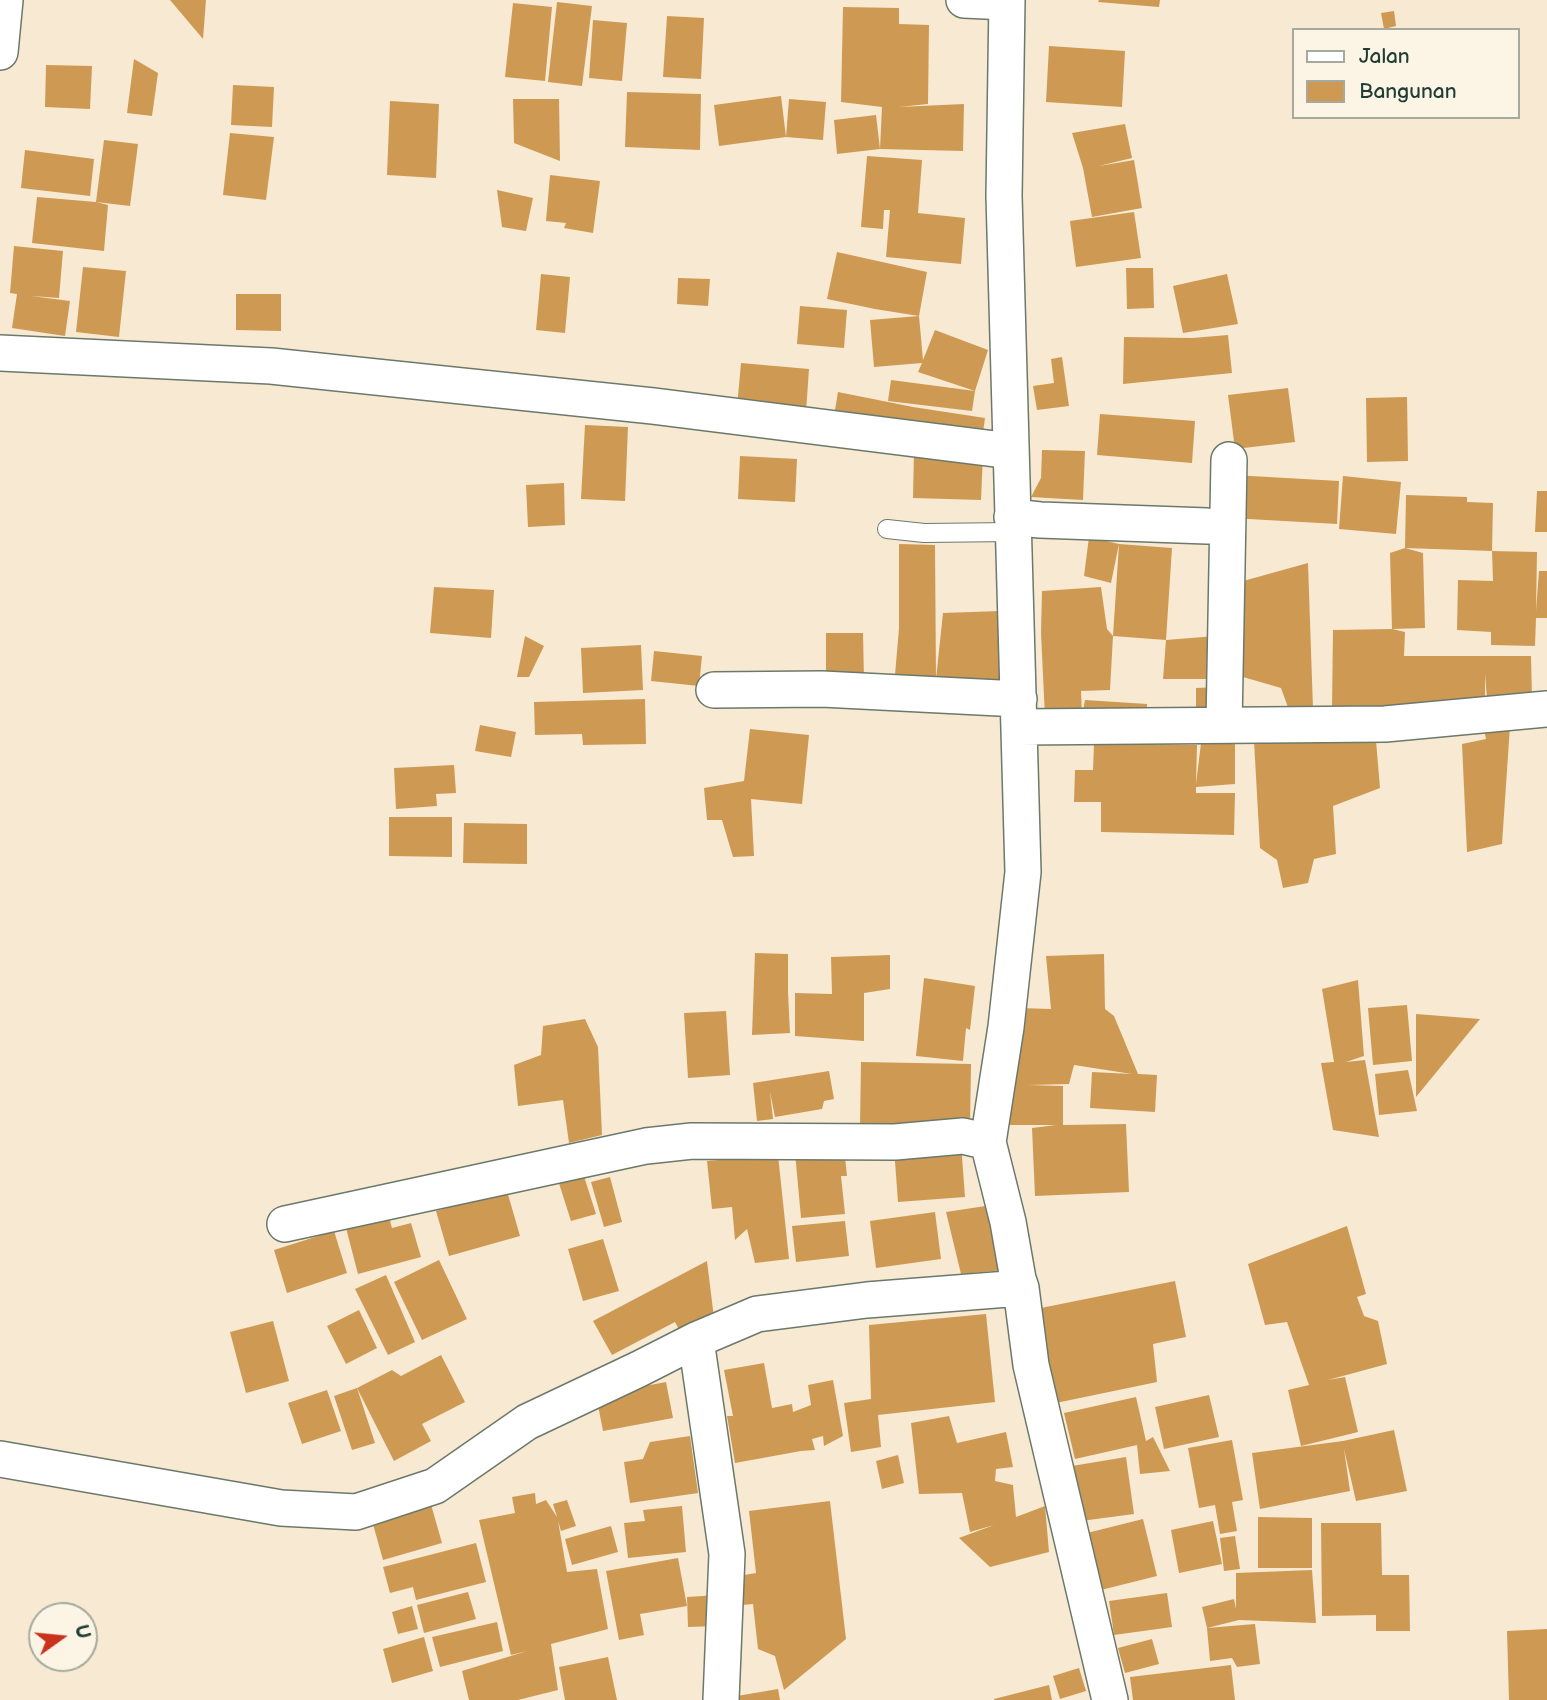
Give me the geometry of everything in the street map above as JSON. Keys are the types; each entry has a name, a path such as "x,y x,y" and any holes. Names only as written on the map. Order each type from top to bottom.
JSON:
{"street":[{"path":"0,52 5,0"},
{"path":"964,0 1007,1 1004,196 1023,872 1006,1027 988,1142 1008,1222 1031,1365 1110,1700"},
{"path":"0,353 271,366 653,406 1011,451"},
{"path":"1224,725 1229,460"},
{"path":"1013,525 1040,520 1207,526"},
{"path":"715,690 822,689 1019,713 1224,725 1385,724 1547,709"},
{"path":"285,1224 646,1146 692,1141 895,1142 963,1136 988,1142"},
{"path":"0,1459 281,1508 356,1512 435,1486 527,1422 696,1340 757,1314 1019,1284"},
{"path":"696,1340 727,1555 720,1700"}],"lane":[{"path":"887,529 924,533 1013,525"}],"building":[{"path":"170,0 206,0 203,39"},
{"path":"1160,0 1159,7 1098,2"},
{"path":"557,2 592,6 582,86 548,82"},
{"path":"513,3 552,7 545,81 505,77"},
{"path":"843,7 899,8 899,24 929,25 928,104 899,107 964,104 963,151 880,149 882,107 841,102"},
{"path":"1394,11 1396,26 1384,28 1381,13"},
{"path":"667,16 704,18 701,79 663,77"},
{"path":"593,20 627,23 622,81 589,78"},
{"path":"1049,46 1125,51 1122,107 1046,102"},
{"path":"134,59 158,73 152,116 127,113"},
{"path":"46,65 92,66 90,109 45,107"},
{"path":"233,85 274,87 272,127 231,125"},
{"path":"627,92 701,94 700,150 625,147"},
{"path":"781,96 786,137 719,146 714,105"},
{"path":"513,99 559,99 560,161 514,143"},
{"path":"789,99 826,102 823,140 786,137"},
{"path":"390,101 439,104 436,178 387,175"},
{"path":"876,115 880,149 837,154 834,120"},
{"path":"1125,124 1132,158 1099,166 1134,160 1142,208 1092,217 1083,168 1072,133"},
{"path":"230,133 274,137 266,200 223,195"},
{"path":"104,140 138,144 130,206 96,202"},
{"path":"25,150 94,159 90,196 21,188"},
{"path":"867,156 922,160 918,213 965,218 961,264 886,257 890,210 884,210 883,229 861,227"},
{"path":"550,175 600,181 593,233 564,228 566,223 546,221"},
{"path":"497,190 533,198 526,231 502,227"},
{"path":"37,197 108,205 104,251 32,243"},
{"path":"1134,212 1141,258 1076,267 1070,221"},
{"path":"14,246 63,251 59,298 31,296 70,301 65,336 12,328 17,294 10,293"},
{"path":"837,252 927,272 919,316 827,299"},
{"path":"83,267 126,271 119,337 76,332"},
{"path":"1126,268 1153,268 1154,308 1127,309"},
{"path":"541,274 570,277 565,333 536,330"},
{"path":"1227,274 1238,324 1183,333 1173,286"},
{"path":"678,278 710,279 708,306 677,304"},
{"path":"236,294 281,294 281,331 236,330"},
{"path":"800,306 847,310 844,348 797,344"},
{"path":"919,316 923,360 935,330 988,350 975,391 918,372 922,363 874,367 870,320"},
{"path":"1228,335 1232,373 1123,384 1124,337 1192,338"},
{"path":"1062,357 1069,406 1037,410 1033,386 1054,383 1051,359"},
{"path":"741,363 809,369 806,412 737,407"},
{"path":"891,380 975,391 972,411 888,401"},
{"path":"1288,388 1295,442 1235,449 1228,395"},
{"path":"838,392 985,418 981,447 833,422"},
{"path":"1407,397 1408,461 1367,462 1366,398"},
{"path":"1100,414 1195,421 1192,463 1097,455"},
{"path":"585,425 628,427 625,501 581,499"},
{"path":"1042,450 1085,451 1083,500 1031,497 1041,478"},
{"path":"914,452 983,454 981,500 913,498"},
{"path":"740,456 797,459 795,502 738,499"},
{"path":"1233,475 1339,481 1337,524 1231,518"},
{"path":"1343,476 1401,482 1396,534 1339,529"},
{"path":"564,483 565,525 528,527 526,485"},
{"path":"1537,491 1547,491 1547,532 1535,532"},
{"path":"1406,495 1467,497 1467,502 1493,503 1492,551 1405,548"},
{"path":"1089,537 1119,544 1111,583 1084,576"},
{"path":"899,544 935,545 936,678 895,675 899,628"},
{"path":"1119,544 1172,548 1166,640 1113,636"},
{"path":"1405,548 1423,553 1425,628 1392,629 1390,553"},
{"path":"1492,551 1537,552 1536,611 1539,571 1547,571 1547,618 1536,618 1535,646 1491,645 1491,632 1457,630 1458,580 1493,581"},
{"path":"1308,563 1313,709 1289,710 1281,688 1243,677 1236,583"},
{"path":"434,587 494,590 491,638 430,633"},
{"path":"1101,587 1107,629 1113,636 1110,690 1081,691 1082,716 1045,717 1042,591"},
{"path":"1000,611 1001,684 936,678 943,613"},
{"path":"1392,629 1405,632 1404,656 1531,656 1532,698 1487,699 1485,674 1485,712 1332,709 1333,630"},
{"path":"826,633 863,633 864,680 826,680"},
{"path":"525,636 544,646 529,677 517,677"},
{"path":"1216,636 1217,679 1163,679 1166,640"},
{"path":"641,645 643,690 583,693 581,648"},
{"path":"654,651 702,656 699,686 651,681"},
{"path":"1218,687 1218,715 1196,712 1196,688"},
{"path":"645,699 646,744 583,745 582,734 535,735 534,702"},
{"path":"1085,700 1147,704 1146,722 1082,716"},
{"path":"480,725 516,732 511,757 475,751"},
{"path":"1510,726 1502,844 1467,852 1462,744 1486,739 1484,729"},
{"path":"750,729 809,735 802,804 751,799 754,856 733,857 722,820 707,820 704,788 744,781"},
{"path":"1375,729 1380,788 1333,806 1336,854 1314,859 1308,883 1283,888 1277,860 1260,848 1254,741"},
{"path":"1235,731 1235,784 1196,787 1196,793 1235,793 1234,835 1101,832 1101,802 1074,802 1075,770 1093,770 1094,743 1197,745 1196,784 1202,735"},
{"path":"454,765 456,793 436,794 437,806 396,809 394,768"},
{"path":"389,817 452,817 452,857 389,856"},
{"path":"464,823 527,824 527,864 463,863"},
{"path":"755,953 788,954 790,1033 752,1035"},
{"path":"1104,954 1105,1009 1114,1016 1138,1074 1157,1075 1155,1112 1090,1108 1092,1072 1132,1074 1074,1065 1069,1084 1028,1085 1063,1086 1063,1125 1126,1124 1129,1192 1035,1196 1032,1128 1056,1125 1009,1125 1008,1086 1019,1008 1051,1009 1046,956"},
{"path":"890,955 890,989 864,993 864,1041 795,1036 795,993 832,994 831,957"},
{"path":"924,978 975,986 970,1030 966,1028 963,1061 916,1056"},
{"path":"1358,980 1364,1056 1346,1062 1365,1060 1379,1137 1333,1130 1321,1063 1334,1062 1322,989"},
{"path":"1407,1005 1412,1061 1373,1065 1368,1008"},
{"path":"726,1011 730,1075 688,1078 684,1013"},
{"path":"1416,1014 1480,1019 1416,1097"},
{"path":"585,1019 598,1047 602,1135 569,1143 563,1100 518,1106 514,1065 541,1055 543,1026"},
{"path":"861,1062 971,1064 970,1128 860,1126"},
{"path":"1408,1070 1417,1111 1379,1115 1375,1074"},
{"path":"829,1071 834,1099 824,1101 822,1109 775,1117 770,1092 773,1119 757,1121 753,1083"},
{"path":"961,1143 965,1197 898,1202 894,1148"},
{"path":"844,1148 847,1176 841,1176 845,1214 801,1218 795,1152"},
{"path":"778,1155 789,1259 755,1263 747,1229 735,1240 732,1207 712,1209 707,1161"},
{"path":"582,1170 596,1214 571,1221 557,1177"},
{"path":"610,1177 622,1222 604,1227 591,1182"},
{"path":"507,1191 520,1236 449,1256 436,1211"},
{"path":"992,1205 1004,1270 961,1274 946,1212"},
{"path":"935,1212 941,1259 876,1268 870,1221"},
{"path":"389,1217 392,1228 411,1223 421,1257 358,1274 346,1228"},
{"path":"845,1221 849,1256 796,1262 792,1226"},
{"path":"1347,1226 1366,1294 1357,1297 1364,1316 1378,1321 1387,1364 1328,1380 1345,1377 1358,1432 1301,1446 1288,1390 1309,1385 1287,1322 1265,1325 1248,1264"},
{"path":"334,1231 347,1273 287,1293 274,1250"},
{"path":"603,1239 619,1291 583,1301 568,1249"},
{"path":"439,1260 467,1319 422,1340 394,1282"},
{"path":"707,1261 715,1326 685,1341 675,1322 612,1355 593,1321"},
{"path":"386,1275 415,1342 388,1355 355,1289"},
{"path":"1175,1281 1186,1337 1153,1344 1157,1382 1051,1404 1031,1310"},
{"path":"359,1310 377,1348 346,1364 327,1326"},
{"path":"986,1314 995,1402 878,1415 881,1447 851,1452 844,1403 871,1399 869,1325"},
{"path":"273,1321 289,1381 246,1393 230,1332"},
{"path":"441,1355 465,1402 422,1424 431,1441 394,1461 357,1388 392,1370 401,1376"},
{"path":"764,1363 772,1408 792,1404 793,1412 811,1405 808,1385 833,1380 843,1436 824,1446 823,1436 812,1439 815,1450 735,1463 727,1416 733,1416 724,1370"},
{"path":"666,1382 673,1418 603,1431 596,1395"},
{"path":"357,1388 375,1443 352,1450 334,1396"},
{"path":"327,1390 341,1431 302,1444 288,1403"},
{"path":"1209,1395 1219,1437 1164,1449 1155,1407"},
{"path":"1136,1397 1146,1441 1153,1437 1170,1471 1140,1474 1137,1445 1075,1459 1064,1413"},
{"path":"949,1416 957,1443 1006,1432 1013,1467 996,1469 995,1481 1013,1485 1016,1517 1045,1506 1049,1552 990,1567 959,1538 994,1525 970,1532 962,1493 919,1494 911,1423"},
{"path":"1394,1430 1407,1491 1356,1501 1344,1449 1350,1491 1260,1509 1252,1453 1343,1441"},
{"path":"690,1436 698,1493 630,1503 624,1462 643,1459 650,1442"},
{"path":"1232,1440 1243,1500 1232,1502 1237,1531 1220,1534 1215,1505 1199,1508 1188,1448"},
{"path":"898,1455 904,1483 882,1489 876,1461"},
{"path":"1126,1457 1134,1514 1081,1521 1072,1466"},
{"path":"535,1493 536,1504 546,1500 557,1517 553,1504 567,1500 576,1526 561,1531 558,1521 567,1572 597,1569 608,1629 551,1644 558,1690 518,1700 469,1700 462,1671 527,1651 511,1655 479,1520 515,1513 512,1497"},
{"path":"430,1501 442,1543 383,1560 371,1517"},
{"path":"830,1501 846,1639 784,1690 775,1656 758,1649 753,1604 742,1605 738,1576 756,1573 749,1511"},
{"path":"682,1506 686,1552 628,1558 624,1523 645,1521 643,1510"},
{"path":"1258,1517 1312,1518 1312,1568 1258,1568"},
{"path":"1143,1519 1157,1576 1101,1590 1087,1533"},
{"path":"1213,1521 1222,1564 1179,1573 1171,1530"},
{"path":"1321,1523 1381,1523 1382,1575 1409,1575 1410,1631 1376,1631 1376,1615 1322,1616"},
{"path":"611,1526 618,1552 572,1565 565,1539"},
{"path":"1235,1536 1240,1569 1224,1571 1220,1538"},
{"path":"476,1543 486,1582 416,1600 413,1587 390,1593 383,1567"},
{"path":"678,1558 687,1606 640,1614 644,1635 619,1640 606,1571"},
{"path":"1312,1570 1316,1623 1239,1620 1207,1628 1202,1607 1234,1599 1236,1609 1236,1573"},
{"path":"468,1592 476,1619 424,1633 417,1605"},
{"path":"1167,1593 1172,1627 1114,1635 1109,1601"},
{"path":"717,1595 718,1626 688,1627 687,1597"},
{"path":"412,1606 418,1629 398,1634 392,1612"},
{"path":"497,1622 503,1651 440,1667 432,1637"},
{"path":"1255,1624 1260,1664 1237,1667 1232,1658 1210,1661 1207,1628"},
{"path":"1547,1629 1547,1700 1509,1700 1507,1631"},
{"path":"424,1637 433,1671 392,1683 383,1649"},
{"path":"1152,1639 1159,1664 1125,1673 1118,1648"},
{"path":"608,1657 617,1700 565,1700 559,1667"},
{"path":"1231,1665 1235,1700 1133,1700 1130,1677"},
{"path":"1079,1668 1086,1691 1060,1699 1053,1676"},
{"path":"1049,1685 1052,1700 994,1700 994,1699"},
{"path":"778,1689 780,1700 727,1700 737,1696"}]}
